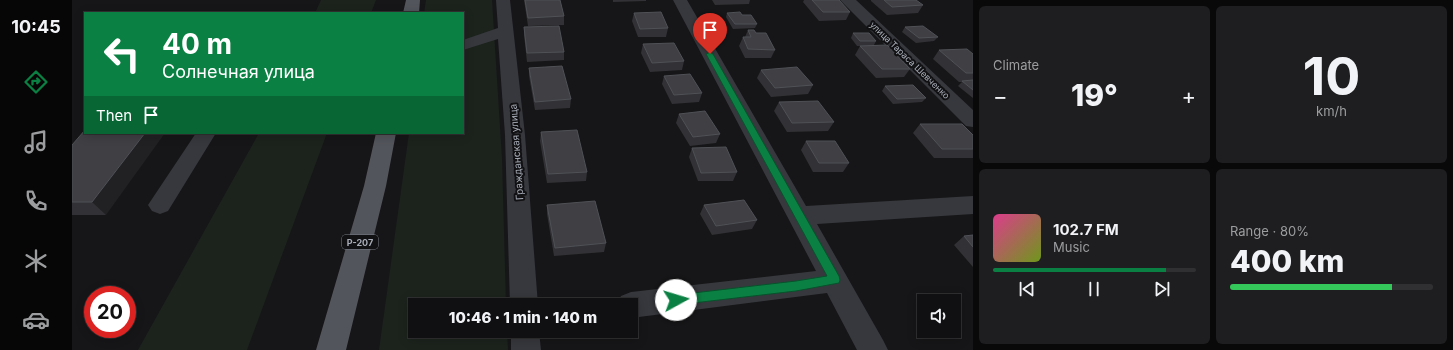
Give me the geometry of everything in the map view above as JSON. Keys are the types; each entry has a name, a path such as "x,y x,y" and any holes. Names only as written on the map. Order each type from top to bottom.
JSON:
{"main road":[{"path":"410,12 413,0"},
{"name":"Р-207","path":"331,350 375,186 386,134"}],"street":[{"name":"Гражданская улица","path":"503,0 515,135 524,298"},
{"path":"680,0 873,350"},
{"name":"улица Тараса Шевченко","path":"847,0 973,120"},
{"path":"464,45 506,31"},
{"path":"160,205 205,134"},
{"path":"799,216 973,205"},
{"path":"638,304 796,286 835,280"},
{"path":"525,338 526,350"}],"shaded area":[{"path":"321,0 376,0 371,12 315,12"},
{"path":"426,0 492,0 502,159 506,298 408,298 408,338 507,338 508,350 379,350 409,134 464,134 464,12 424,12"},
{"path":"258,134 327,134 247,350 138,350"}],"building":[{"path":"525,0 560,0 564,16 528,18"},
{"path":"812,0 839,0 850,12 823,12"},
{"path":"884,0 916,0 923,5 892,7"},
{"path":"661,12 668,28 640,29 634,13"},
{"path":"740,12 742,15 751,15 757,24 735,24 727,13"},
{"path":"559,26 564,52 527,53 524,27"},
{"path":"923,26 938,37 919,38 905,27"},
{"path":"748,30 754,30 756,33 766,33 775,50 748,49 743,37 751,37"},
{"path":"853,33 869,33 876,41 860,41"},
{"path":"674,43 684,61 652,63 643,44"},
{"path":"887,45 910,69 882,69 860,46"},
{"path":"967,49 973,54 973,73 966,73 939,50"},
{"path":"562,66 571,99 535,102 529,68"},
{"path":"797,67 813,85 775,88 761,70"},
{"path":"690,74 702,93 674,95 664,76"},
{"path":"973,80 973,90 962,81"},
{"path":"913,85 926,98 897,99 885,86"},
{"path":"818,101 834,122 792,123 779,102"},
{"path":"705,111 720,134 693,137 679,114"},
{"path":"920,124 962,124 973,135 973,149 942,149"},
{"path":"577,130 587,172 548,174 541,132"},
{"path":"84,131 84,134 144,134 92,202 72,202 72,145"},
{"path":"806,141 835,141 849,163 819,163"},
{"path":"726,147 737,172 701,173 692,148"},
{"path":"744,200 757,220 716,226 704,205"},
{"path":"595,201 606,243 555,248 547,205"},
{"path":"973,235 973,247 964,236"}],"route":[{"path":"676,300 835,280 710,54"}]}
